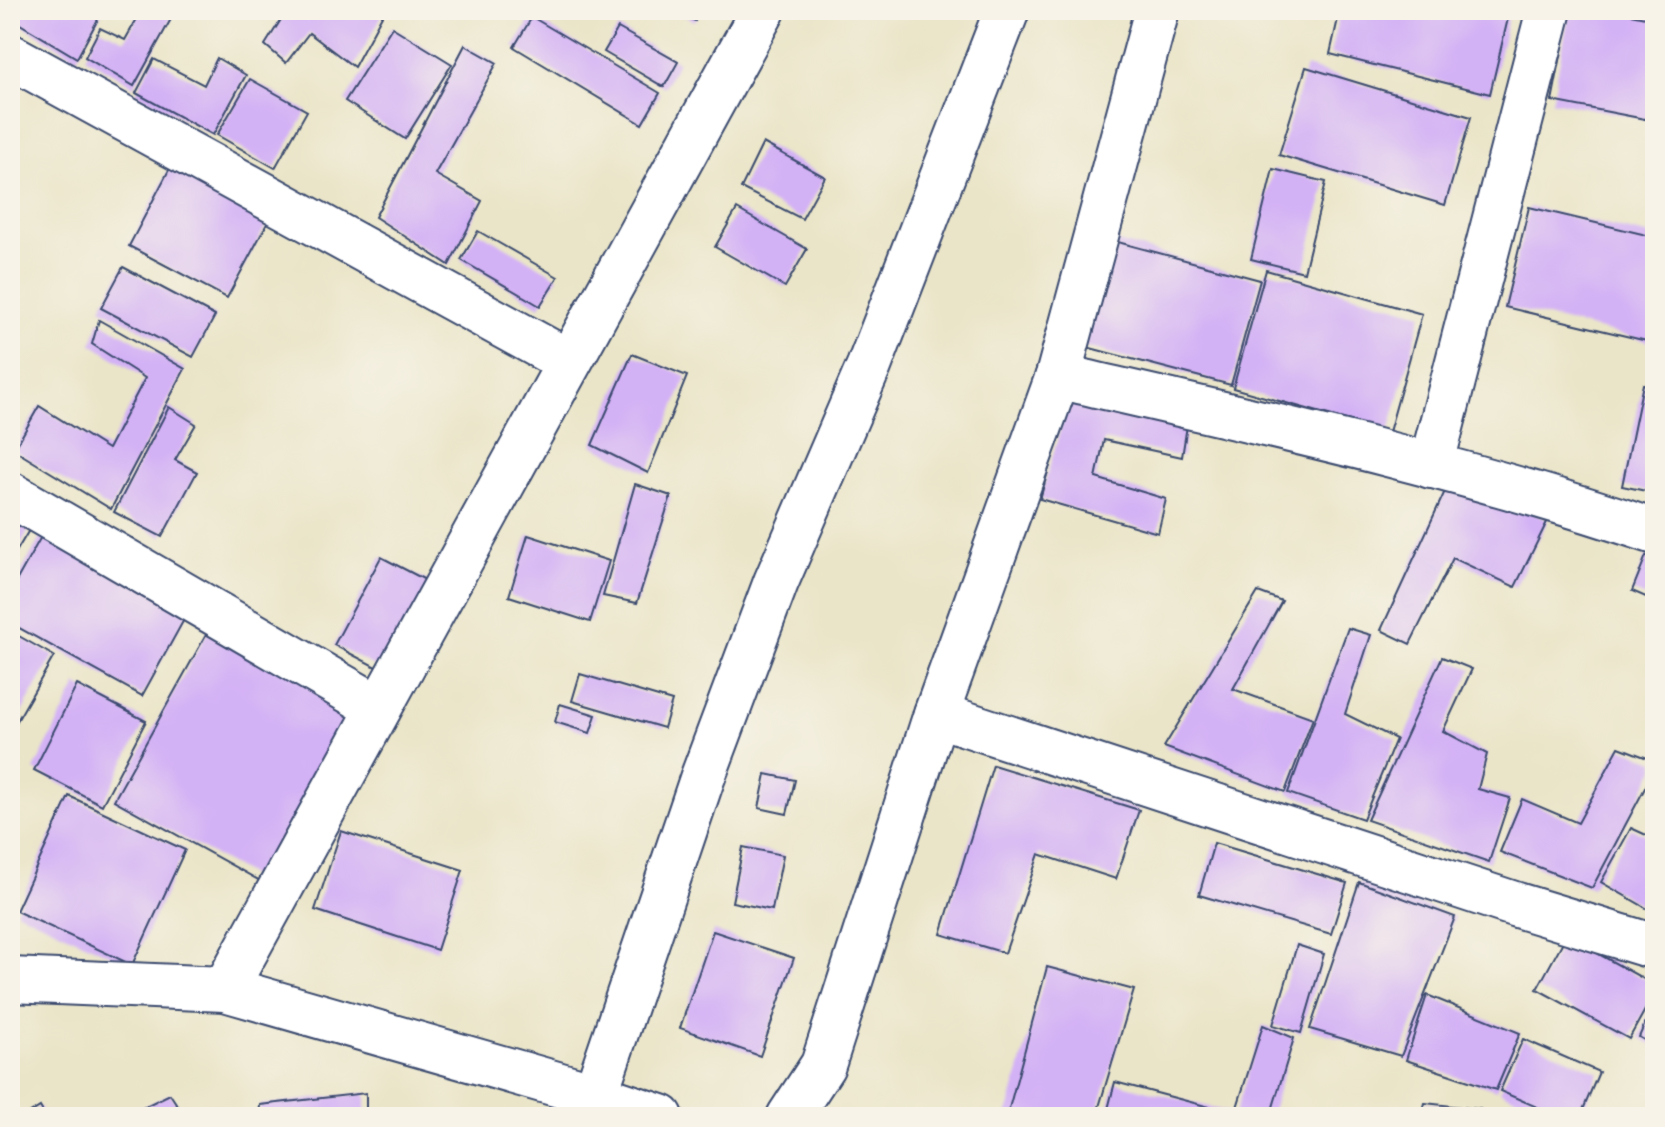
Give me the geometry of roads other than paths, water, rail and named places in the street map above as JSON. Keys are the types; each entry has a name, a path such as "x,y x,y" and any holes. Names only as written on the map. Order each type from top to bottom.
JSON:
{"street":[{"path":"225,989 763,10"},
{"path":"595,1095 702,779 771,596 869,366 1007,10"},
{"path":"789,1117 823,1065 936,714 1058,376 1157,10"},
{"path":"1431,466 1549,10"},
{"path":"10,56 569,362"},
{"path":"1058,376 1329,438 1655,532"},
{"path":"10,494 379,708"},
{"path":"936,714 1502,900 1655,947"},
{"path":"10,980 225,989 595,1095 661,1117"}]}
